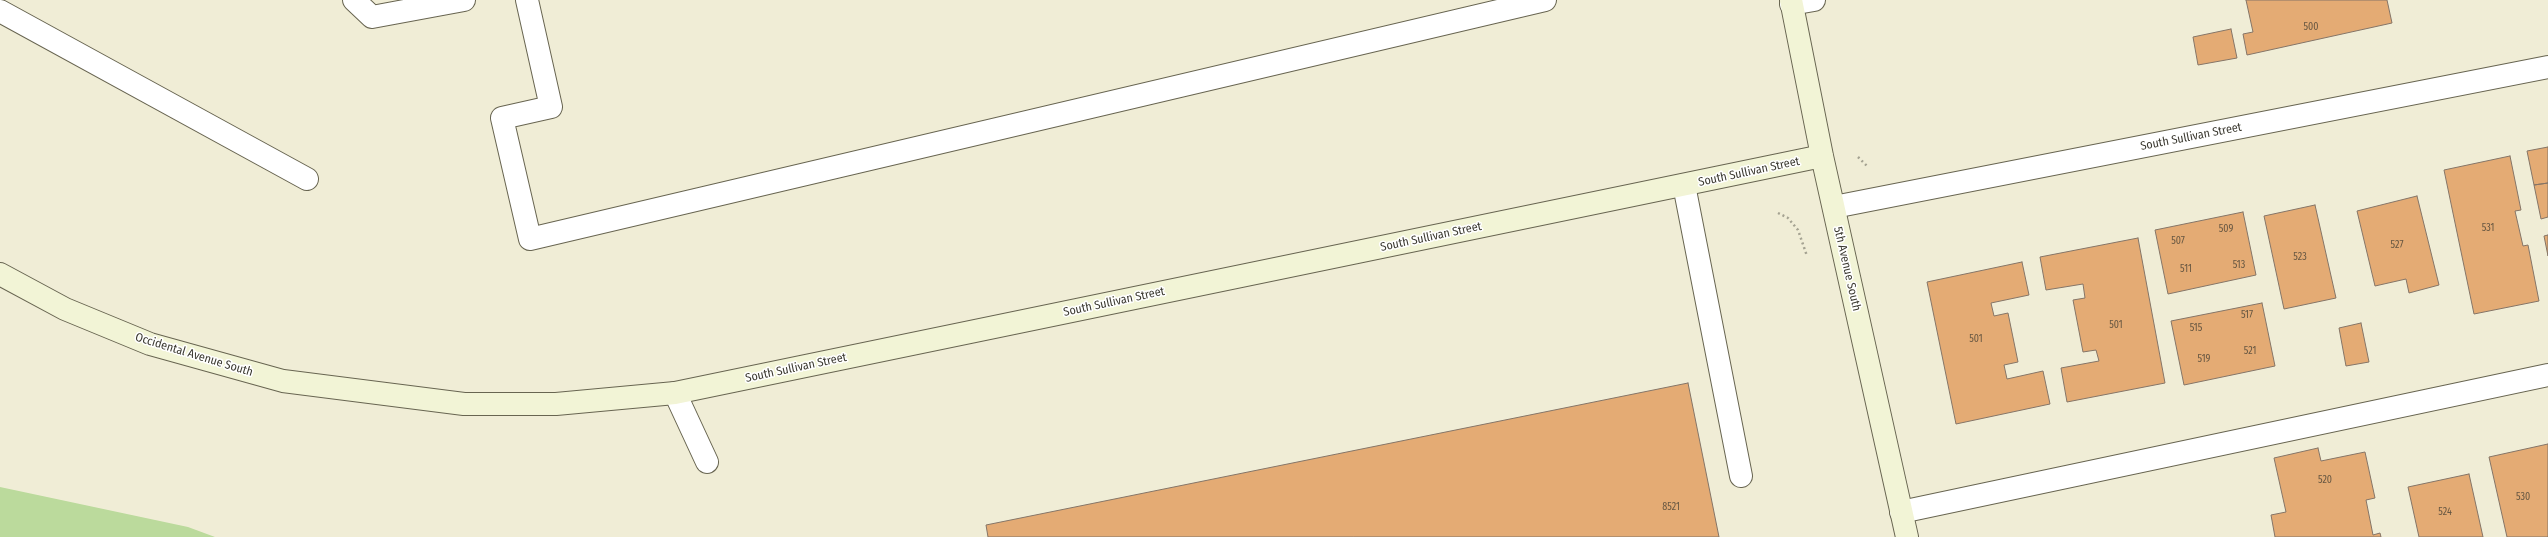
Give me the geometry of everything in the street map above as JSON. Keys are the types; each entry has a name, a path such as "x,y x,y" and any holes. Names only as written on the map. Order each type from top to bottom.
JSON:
{"street":[{"path":"354,0 372,17 464,0"},
{"path":"527,0 551,107 502,118 530,239 1545,0"},
{"path":"1791,2 1814,0"},
{"name":"5th Avenue South","path":"1791,2 1822,156 1907,537"},
{"path":"0,11 307,179"},
{"name":"South Sullivan Street","path":"1834,207 2548,67"},
{"name":"South Sullivan Street","path":"400,397 464,404 556,404 675,393 1822,156"},
{"path":"1684,185 1741,476"},
{"name":"Occidental Avenue South","path":"0,274 65,309 150,344 283,381 400,397"},
{"path":"1901,512 2548,375"},
{"path":"675,393 707,462"}],"path":[{"path":"1778,213 1788,218 1798,230 1807,256"}],"green space":[{"path":"0,487 188,527 215,537 0,537"}],"building":[{"path":"2246,0 2387,0 2392,23 2247,55 2243,34 2253,32"},
{"path":"2231,29 2237,58 2198,65 2193,37"},
{"path":"2548,147 2548,183 2534,185 2527,151"},
{"path":"2510,156 2521,210 2515,211 2523,246 2528,245 2539,301 2474,314 2444,170"},
{"path":"2548,183 2548,217 2541,219 2534,185"},
{"path":"2417,196 2439,285 2409,293 2406,279 2375,286 2357,211"},
{"path":"2315,205 2336,298 2284,309 2264,216"},
{"path":"2243,212 2256,275 2168,294 2155,230"},
{"path":"2548,235 2548,256 2544,236"},
{"path":"2138,238 2165,383 2067,402 2061,368 2099,361 2096,350 2083,352 2073,300 2085,298 2083,284 2046,290 2040,257"},
{"path":"2022,262 2029,295 1991,303 1994,316 2008,313 2018,362 2004,365 2007,379 2043,371 2050,404 1956,424 1927,282"},
{"path":"2262,303 2275,366 2184,385 2171,321"},
{"path":"2361,323 2369,362 2346,366 2339,328"},
{"path":"1688,383 1719,537 988,537 986,525"},
{"path":"2548,444 2548,537 2507,537 2489,457"},
{"path":"2318,448 2321,461 2365,452 2375,498 2366,500 2373,535 2380,533 2381,537 2275,537 2271,515 2286,512 2274,458"},
{"path":"2469,474 2483,537 2419,537 2408,487"}]}
